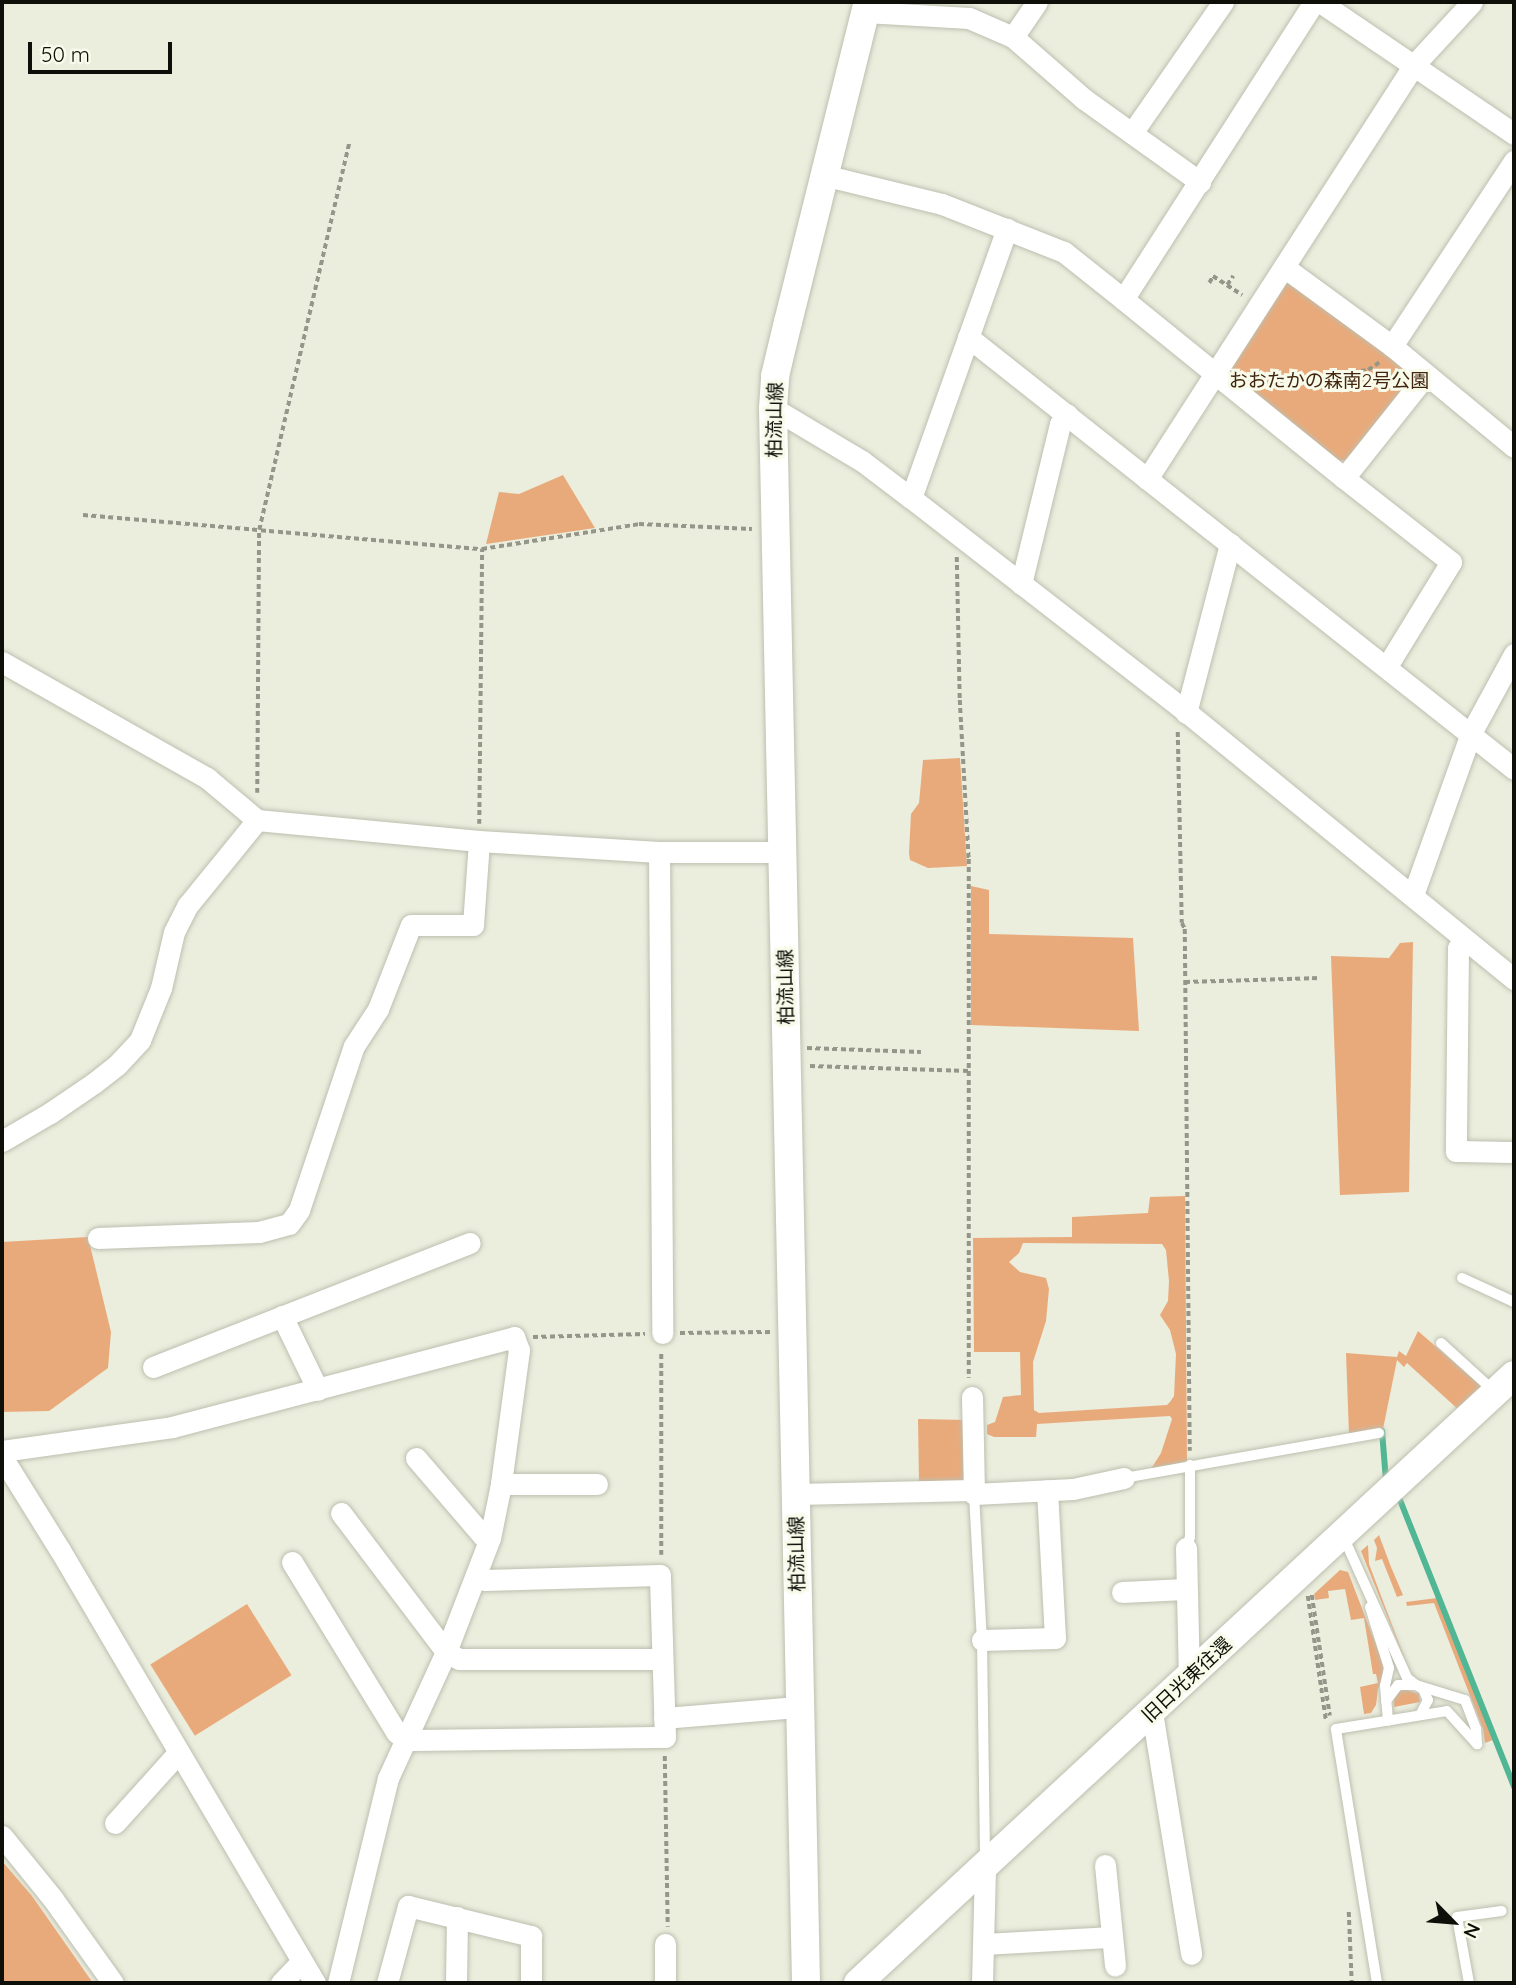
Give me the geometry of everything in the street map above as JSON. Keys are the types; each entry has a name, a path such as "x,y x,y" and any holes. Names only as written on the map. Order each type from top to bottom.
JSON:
{"main road":[{"name":"柏流山線","path":"806,1983 773,408 775,376 867,7"},
{"name":"旧日光東往還","path":"858,1983 1308,1570 1505,1384"}],"street":[{"path":"1013,37 1037,2"},
{"path":"1132,133 1223,2"},
{"path":"1123,299 1314,2"},
{"path":"1320,2 1514,134"},
{"path":"1147,479 1413,66 1472,2"},
{"path":"867,7 969,19 1013,37 1084,99 1200,181"},
{"path":"1392,346 1514,160"},
{"path":"823,176 942,204 1064,253 1451,562 1387,666"},
{"path":"911,498 1007,229"},
{"path":"1284,267 1392,346 1425,376 1512,439"},
{"path":"968,337 1514,769"},
{"path":"1344,478 1425,376"},
{"path":"773,408 862,461 911,498 1182,709 1514,978"},
{"path":"1021,584 1060,424 1067,414"},
{"path":"1182,709 1230,544"},
{"path":"1413,895 1471,733 1514,654"},
{"path":"2,662 207,778 257,820 479,841 659,852 783,852"},
{"path":"2,1141 94,1083 117,1065 140,1040 161,988 174,932 188,905 257,820"},
{"path":"98,1238 259,1232 289,1224 299,1210 354,1046 378,1009 411,925 473,925 479,841"},
{"path":"659,852 662,1333"},
{"path":"1464,940 1458,948 1456,1151 1514,1152"},
{"path":"153,1367 470,1243"},
{"path":"282,1317 318,1390"},
{"path":"2,1451 172,1427 514,1337 519,1350 501,1484 490,1538 446,1652 388,1778 338,1983"},
{"path":"972,1397 974,1492"},
{"path":"2,1457 315,1983"},
{"path":"416,1458 483,1535 490,1538"},
{"path":"796,1494 1073,1489 1124,1478"},
{"path":"501,1484 597,1484"},
{"path":"982,1640 1055,1638 1048,1490"},
{"path":"341,1513 446,1652 459,1658 661,1659"},
{"path":"1186,1549 1189,1678"},
{"path":"292,1562 396,1732 405,1740 664,1727 799,1707"},
{"path":"476,1576 485,1580 660,1576 664,1727"},
{"path":"1122,1592 1185,1589"},
{"path":"1152,1712 1191,1954"},
{"path":"115,1823 178,1753"},
{"path":"2,1836 61,1909 113,1983"},
{"path":"1105,1865 1115,1966"},
{"path":"982,1983 985,1869"},
{"path":"387,1983 408,1906 531,1936 531,1983"},
{"path":"456,1983 457,1917"},
{"path":"985,1944 1111,1937"},
{"path":"665,1944 665,1983"},
{"path":"281,1983 301,1962"}],"lane":[{"path":"1462,1278 1514,1302"},
{"path":"1441,1343 1505,1384"},
{"path":"1124,1478 1379,1433"},
{"path":"1186,1549 1190,1536 1190,1465"},
{"path":"974,1492 982,1640 985,1869"},
{"path":"1343,1536 1367,1594 1389,1668 1386,1701 1388,1721"},
{"path":"1367,1594 1383,1623 1403,1672 1423,1689 1428,1700 1420,1715"},
{"path":"1377,1983 1336,1730 1447,1711 1477,1744 1476,1729 1465,1700 1416,1685 1398,1685 1386,1701"},
{"path":"1469,1983 1457,1917 1502,1910"}],"path":[{"path":"257,820 259,530 349,142"},
{"path":"1209,283 1213,276 1259,305"},
{"path":"1227,285 1233,276"},
{"path":"1255,405 1268,383 1368,370 1379,363 1392,346"},
{"path":"83,515 482,549 639,524 775,530"},
{"path":"957,534 960,700 969,859 969,1365 972,1397"},
{"path":"479,841 482,549"},
{"path":"1182,709 1190,1251 1190,1465"},
{"path":"1185,982 1320,978"},
{"path":"788,1056 921,1052"},
{"path":"788,1056 969,1071"},
{"path":"514,1337 794,1332"},
{"path":"660,1576 662,1333"},
{"path":"1308,1570 1331,1720"},
{"path":"664,1727 668,1930 665,1944"}],"green space":[{"name":"おおたかの森南2号公園","path":"1290,283 1327,307 1409,372 1410,383 1347,460 1337,461 1231,375 1229,365 1283,284"},
{"path":"563,475 595,528 486,544 499,492 519,494"},
{"path":"960,758 967,866 928,868 910,860 909,853 911,814 919,803 923,760"},
{"path":"971,886 989,890 989,934 1133,938 1139,1031 971,1025"},
{"path":"1413,942 1409,1192 1340,1195 1331,956 1389,958 1400,943"},
{"path":"1185,1196 1187,1461 1151,1469 1161,1453 1172,1419 1170,1416 1037,1424 1036,1437 994,1437 987,1434 987,1425 995,1422 1003,1397 1021,1395 1020,1352 974,1352 973,1238 1072,1237 1072,1217 1148,1213 1150,1197","holes":["1023,1243 1162,1244 1166,1250 1169,1281 1168,1301 1160,1315 1170,1330 1176,1354 1174,1396 1170,1402 1167,1405 1039,1413 1034,1410 1033,1362 1046,1321 1049,1289 1046,1278 1020,1272 1009,1262 1019,1253"]},
{"path":"88,1237 111,1332 108,1368 49,1411 2,1412 2,1242"},
{"path":"1418,1331 1480,1385 1482,1392 1460,1411 1407,1363 1404,1367 1397,1360 1383,1429 1349,1435 1346,1353 1397,1357 1399,1351 1406,1356"},
{"path":"918,1419 966,1420 967,1476 961,1483 919,1483"},
{"path":"1379,1535 1403,1595 1397,1597 1382,1559 1375,1561 1377,1548 1374,1540"},
{"path":"1368,1545 1369,1564 1410,1673 1361,1551"},
{"path":"1340,1570 1348,1572 1383,1663 1383,1679 1371,1713 1364,1714 1360,1687 1378,1683 1376,1674 1373,1674 1364,1618 1351,1620 1345,1589 1328,1591 1329,1598 1315,1600 1314,1594"},
{"path":"1437,1598 1493,1740 1485,1743 1483,1729 1434,1603 1407,1606 1406,1602"},
{"path":"247,1604 292,1675 195,1736 150,1664"},
{"path":"1404,1689 1419,1694 1420,1702 1394,1707 1394,1695"},
{"path":"2,1861 32,1896 93,1983 2,1983"}],"waterway":[{"path":"1382,1431 1386,1481"},
{"path":"1400,1500 1514,1787"}]}
